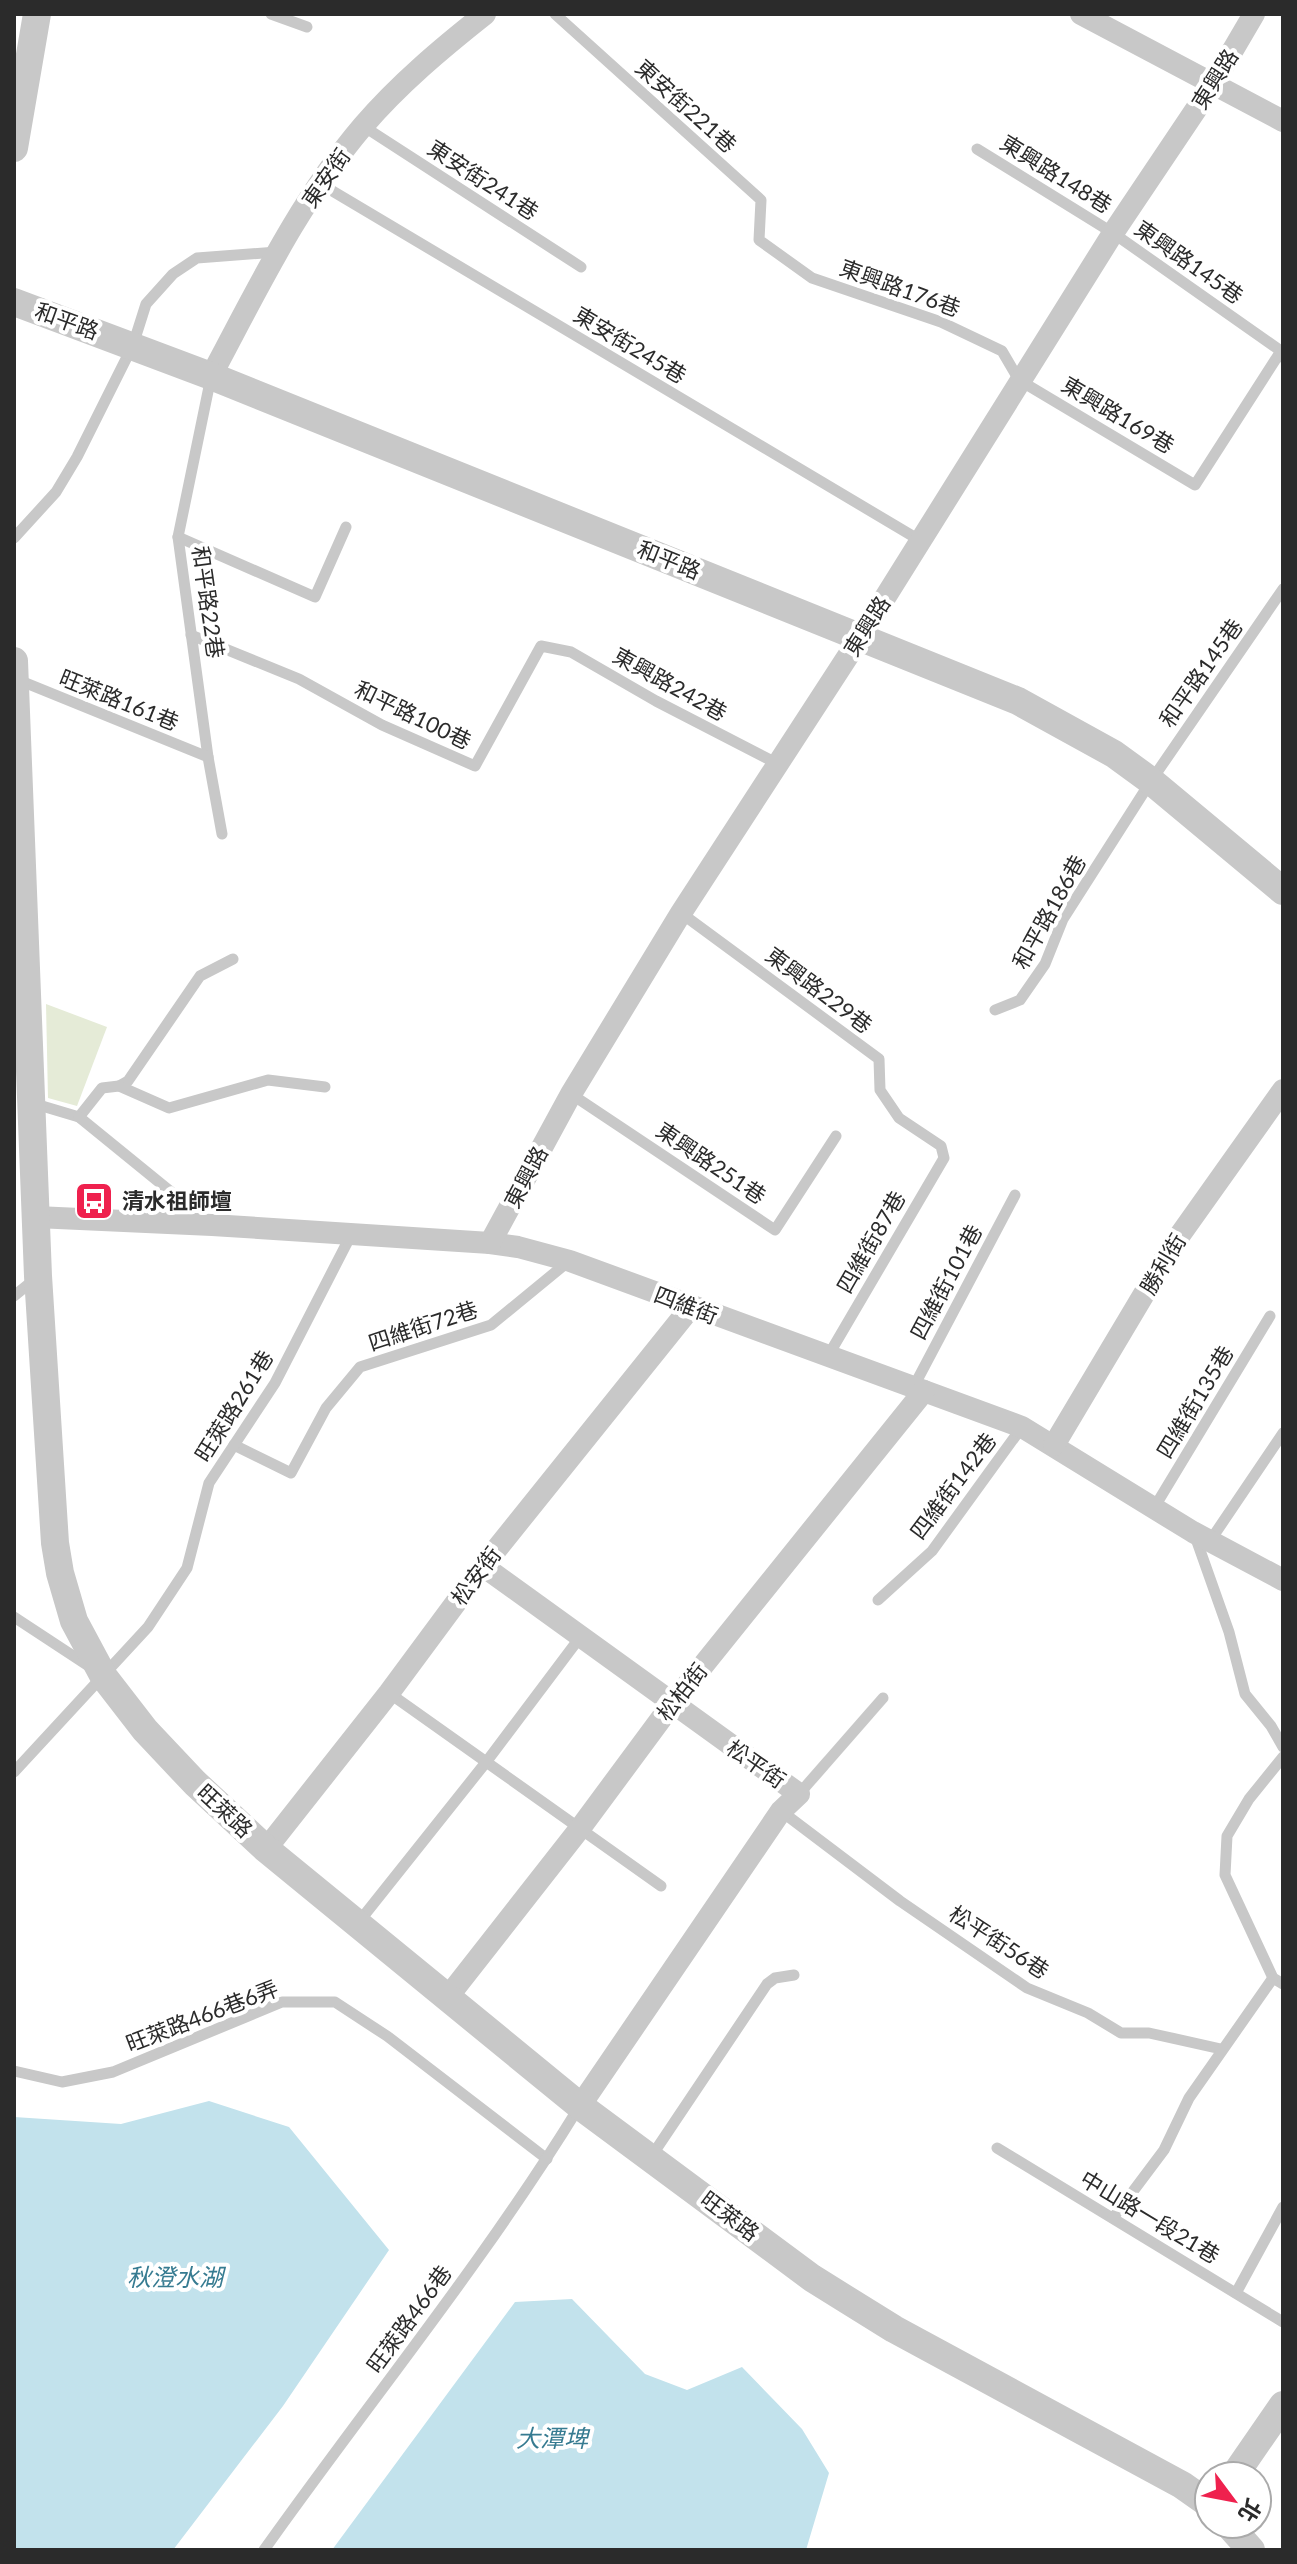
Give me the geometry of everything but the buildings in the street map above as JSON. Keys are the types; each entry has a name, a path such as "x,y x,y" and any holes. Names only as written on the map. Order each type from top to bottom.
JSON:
{"street":[{"path":"14,148 37,14"},
{"name":"東安街","path":"211,376 319,183 363,126 402,85 485,14"},
{"path":"1081,14 1283,121"},
{"name":"東興路","path":"490,1243 571,1094 681,913 861,636 1113,233 1213,84 1254,14"},
{"name":"和平路","path":"14,302 133,345 1018,701 1114,754 1280,881"},
{"name":"旺萊路","path":"15,670 22,1074 32,1103 38,1276 55,1543 74,1621 104,1677 145,1730 195,1783 266,1849 580,2106 812,2278 894,2329 1193,2493"},
{"name":"勝利街","path":"1054,1445 1175,1242 1283,1090"},
{"name":"四維街","path":"36,1217 490,1243 570,1261 1022,1427 1154,1508 1283,1580"},
{"name":"松安街","path":"266,1849 389,1693 483,1566 691,1307"},
{"name":"松柏街","path":"447,1998 918,1390"},
{"name":"松平街","path":"483,1566 799,1794 781,1811 580,2106"},
{"path":"1245,2460 1283,2405"}],"lane":[{"path":"271,14 307,27"},
{"name":"東安街221巷","path":"555,14 761,200 759,240"},
{"name":"東安街241巷","path":"363,126 581,267"},
{"name":"東興路148巷","path":"977,149 1113,233"},
{"name":"東安街245巷","path":"319,183 921,541"},
{"name":"東興路145巷","path":"1113,233 1282,356 1195,485"},
{"name":"東興路176巷","path":"759,240 812,278 941,322 1002,351 1019,380"},
{"path":"14,538 56,492 133,345 146,304 173,274 197,258 278,252"},
{"name":"和平路22巷","path":"211,376 178,537 208,757 222,834"},
{"name":"東興路169巷","path":"1019,380 1195,485"},
{"path":"178,537 315,597 346,527"},
{"name":"和平路145巷","path":"1151,781 1283,589"},
{"name":"和平路100巷","path":"191,635 299,679 382,725 475,766 541,646"},
{"name":"東興路242巷","path":"541,646 571,652 656,701 778,764"},
{"name":"旺萊路161巷","path":"15,670 208,757"},
{"name":"和平路186巷","path":"995,1010 1020,1000 1045,964 1063,919 1151,781"},
{"name":"東興路229巷","path":"681,913 879,1059 880,1090 899,1118 941,1146"},
{"path":"79,1117 102,1088 119,1086 128,1081 200,976 233,959"},
{"path":"119,1086 169,1108 268,1080 325,1087"},
{"name":"東興路251巷","path":"571,1094 775,1230 836,1136"},
{"path":"32,1103 79,1117 212,1225"},
{"name":"四維街87巷","path":"828,1357 944,1158 941,1146"},
{"name":"四維街101巷","path":"918,1390 1015,1195"},
{"name":"旺萊路261巷","path":"14,1772 148,1627 187,1568 209,1483 275,1383 351,1235"},
{"name":"四維街72巷","path":"234,1445 291,1473 326,1408 360,1367 491,1325 570,1261"},
{"path":"14,1296 38,1276"},
{"name":"四維街135巷","path":"1154,1508 1270,1316"},
{"name":"四維街142巷","path":"878,1600 932,1551 1022,1427"},
{"path":"1283,1433 1202,1536 1245,1694 1271,1726 1283,1747"},
{"path":"14,1617 104,1677"},
{"path":"358,1924 581,1636"},
{"path":"389,1693 661,1886"},
{"path":"799,1794 883,1698"},
{"path":"1113,2218 1164,2150 1189,2098 1221,2049 1278,1981 1225,1875 1227,1836 1249,1799 1283,1757"},
{"name":"松平街56巷","path":"781,1811 900,1901 1027,1988 1088,2013 1121,2033 1149,2033 1221,2049"},
{"path":"651,2157 767,1984 775,1978 794,1975"},
{"name":"旺萊路466巷6弄","path":"14,2071 62,2082 113,2072 282,2002 335,2002 387,2036 547,2159"},
{"name":"旺萊路466巷","path":"264,2550 422,2338 547,2159 580,2106"},
{"name":"中山路一段21巷","path":"997,2148 1283,2322"},
{"path":"1236,2293 1283,2207"}],"green space":[{"path":"46,1004 107,1027 77,1106 48,1098"}],"water":[{"name":"秋澄水湖","path":"209,2101 289,2127 389,2250 283,2406 173,2550 14,2550 14,2117 121,2124"},
{"name":"大潭埤","path":"572,2299 645,2374 687,2390 742,2367 802,2429 829,2473 806,2550 332,2550 515,2302"}],"place":[{"name":"清水祖師壇","path":"94,1201"}]}
